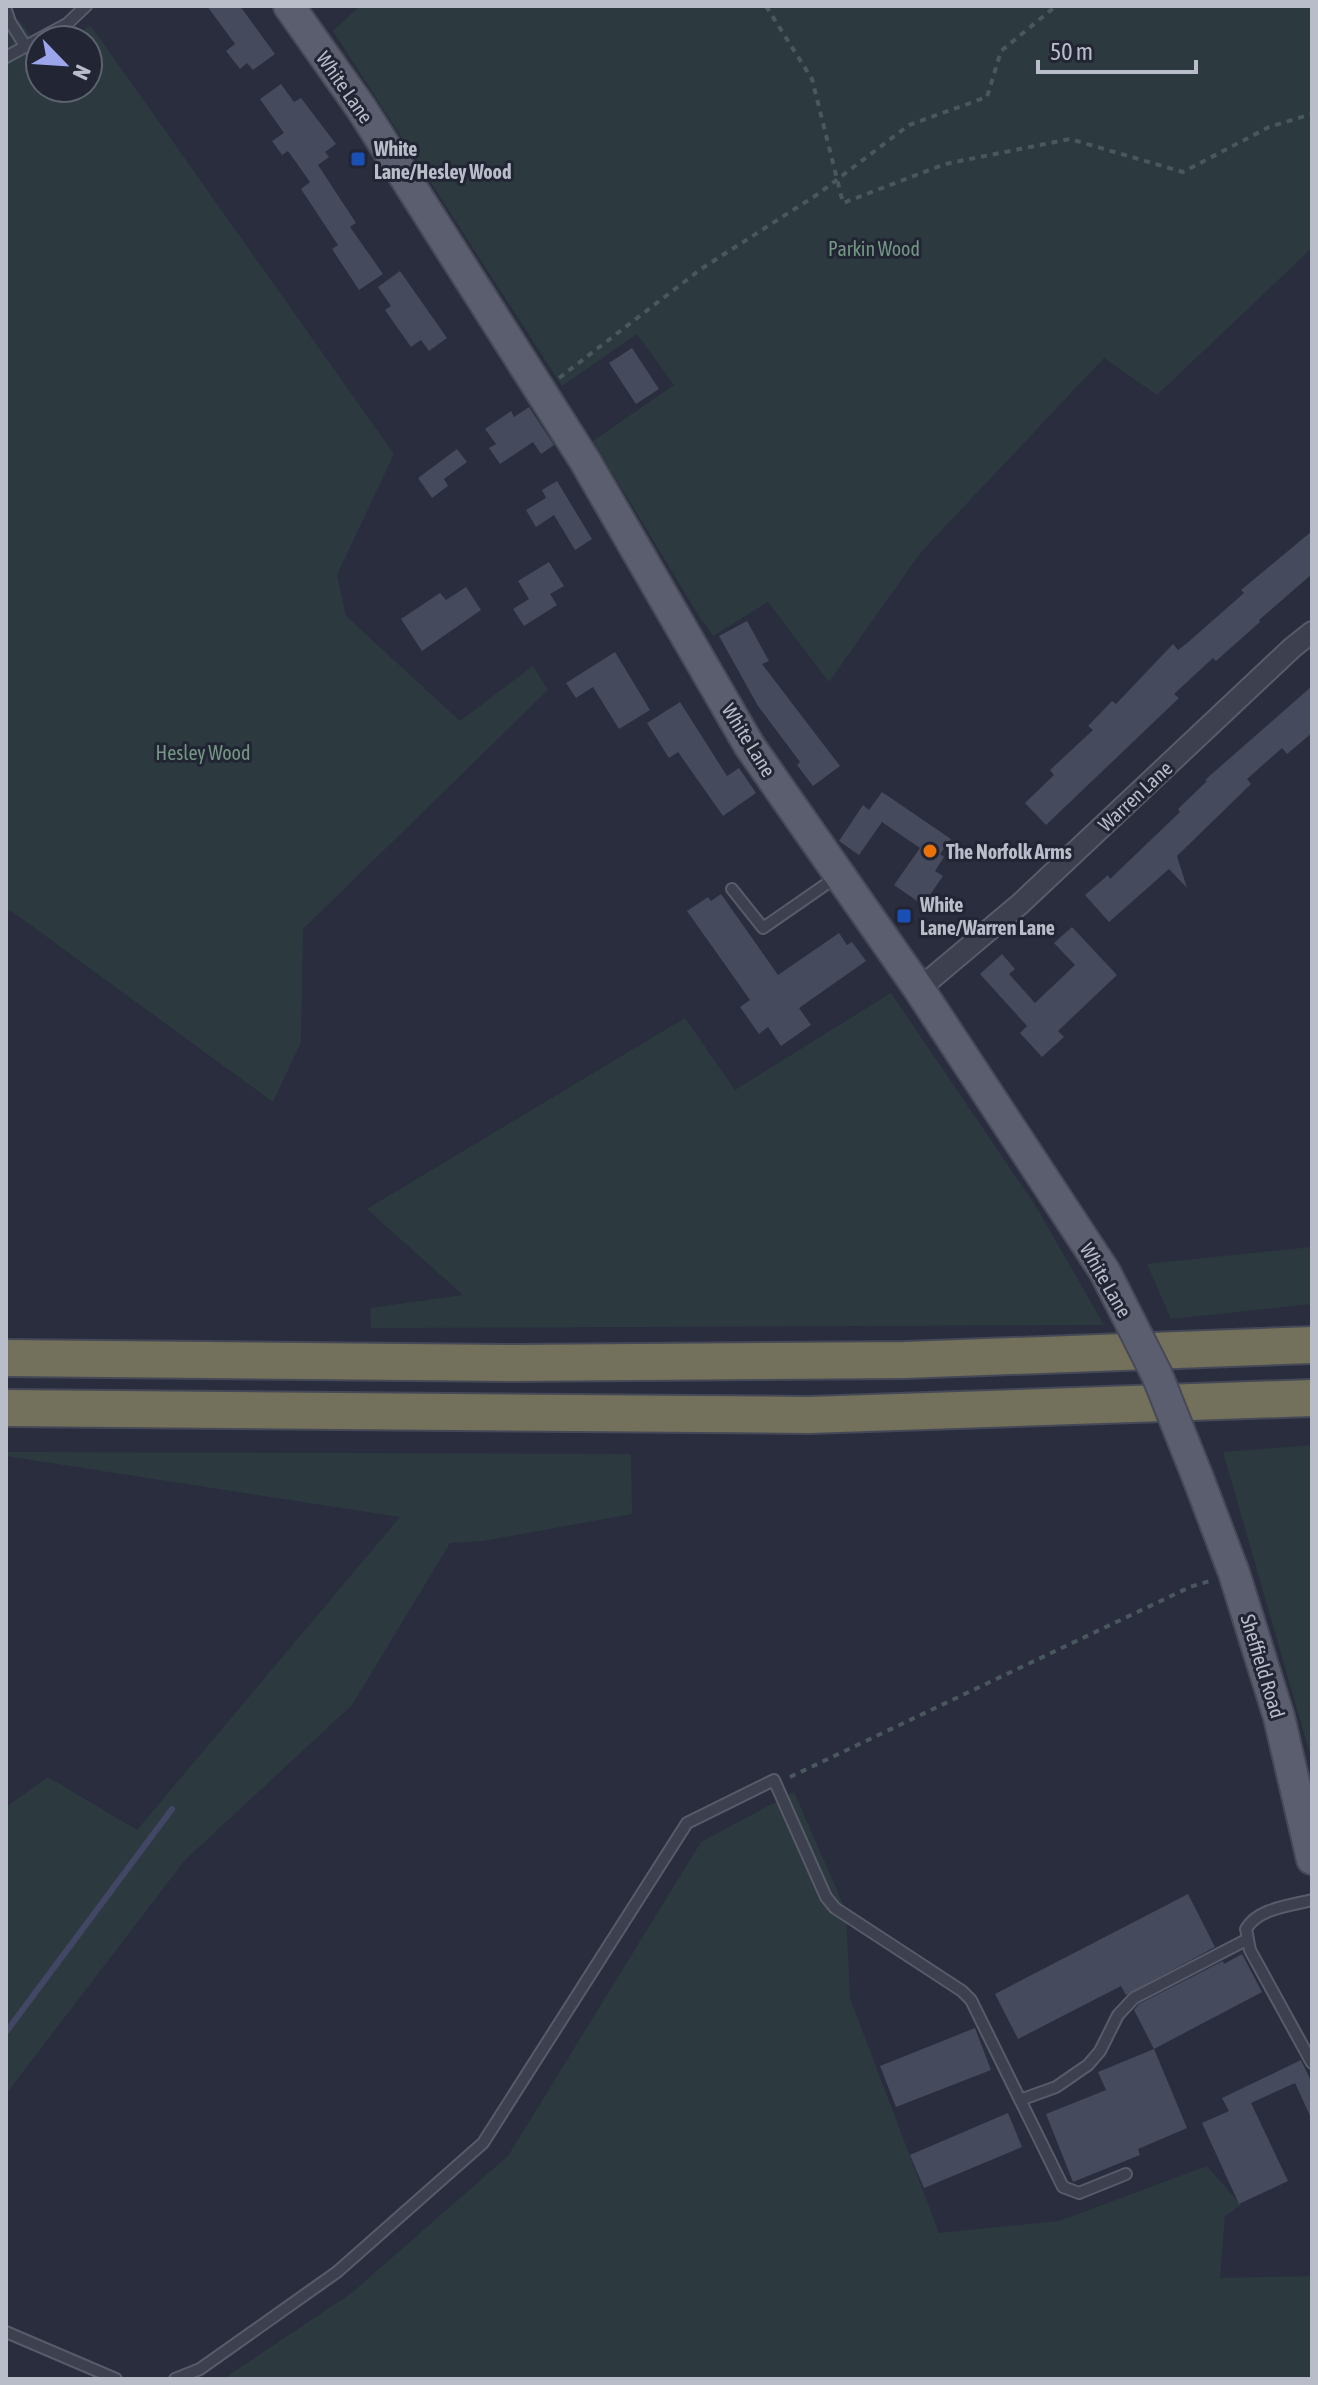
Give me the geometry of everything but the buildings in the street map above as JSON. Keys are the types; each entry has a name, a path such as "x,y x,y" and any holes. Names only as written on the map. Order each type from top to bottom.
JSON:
{"highway":[{"path":"6,1358 510,1363 905,1360 1312,1345"},
{"path":"6,1408 809,1415 1312,1398"}],"main road":[{"name":"White Lane","path":"289,6 361,108 585,461 749,745 919,989 1105,1272 1157,1375 1198,1478"},
{"name":"Sheffield Road","path":"1198,1478 1234,1573 1279,1717 1312,1859"}],"street":[{"name":"Warren Lane","path":"919,989 1020,904 1312,632"}],"lane":[{"path":"67,24 86,6"},
{"path":"6,10 24,44"},
{"path":"6,57 24,48"},
{"path":"732,889 763,928 840,875"},
{"path":"175,2379 200,2369 337,2272 483,2143 687,1823 774,1780 826,1897 835,1908 962,1991 971,2000 1063,2187 1079,2193 1126,2174"},
{"path":"1312,1900 1260,1914 1246,1929 1250,1950 1312,2063"},
{"path":"1020,2100 1056,2087 1088,2065 1100,2051 1118,2015 1134,1998 1248,1939"},
{"path":"6,2332 116,2379"}],"path":[{"path":"766,6 812,79 843,203 945,164 1070,139 1183,172 1269,127 1312,114"},
{"path":"540,392 701,269 837,179 909,125 987,97 1001,51 1056,6"},
{"path":"774,1780 788,1778 1190,1587 1234,1573"}],"green space":[{"name":"Hesley Wood","path":"7,6 24,27 24,104 104,104 104,44 394,454 337,575 346,616 460,721 533,666 548,690 303,929 301,1042 273,1102 10,910 6,912"},
{"name":"Parkin Wood","path":"360,6 1312,6 1312,248 1157,395 1104,358 921,552 829,682 768,602 713,636 699,616 593,441 674,385 637,334 562,386 333,31"},
{"path":"891,993 1035,1205 1104,1325 371,1328 370,1308 463,1295 367,1209 685,1018 735,1090"},
{"path":"1312,1247 1312,1304 1171,1319 1147,1264"},
{"path":"1312,1445 1312,1761 1223,1452"},
{"path":"6,1452 631,1454 632,1514 483,1541 450,1543 352,1705 185,1860 6,2094 6,1807 48,1777 137,1830 400,1517 6,1456"},
{"path":"794,1792 846,1911 850,1998 939,2233 1059,2221 1207,2166 1241,2205 1225,2216 1220,2278 1312,2276 1312,2379 223,2379 353,2292 508,2156 701,1842"}],"waterway":[{"path":"6,2032 172,1809"}],"place":[{"name":"White Lane/Hesley Wood","path":"358,159"},
{"name":"The Norfolk Arms","path":"930,851"},
{"name":"White Lane/Warren Lane","path":"904,916"}]}
